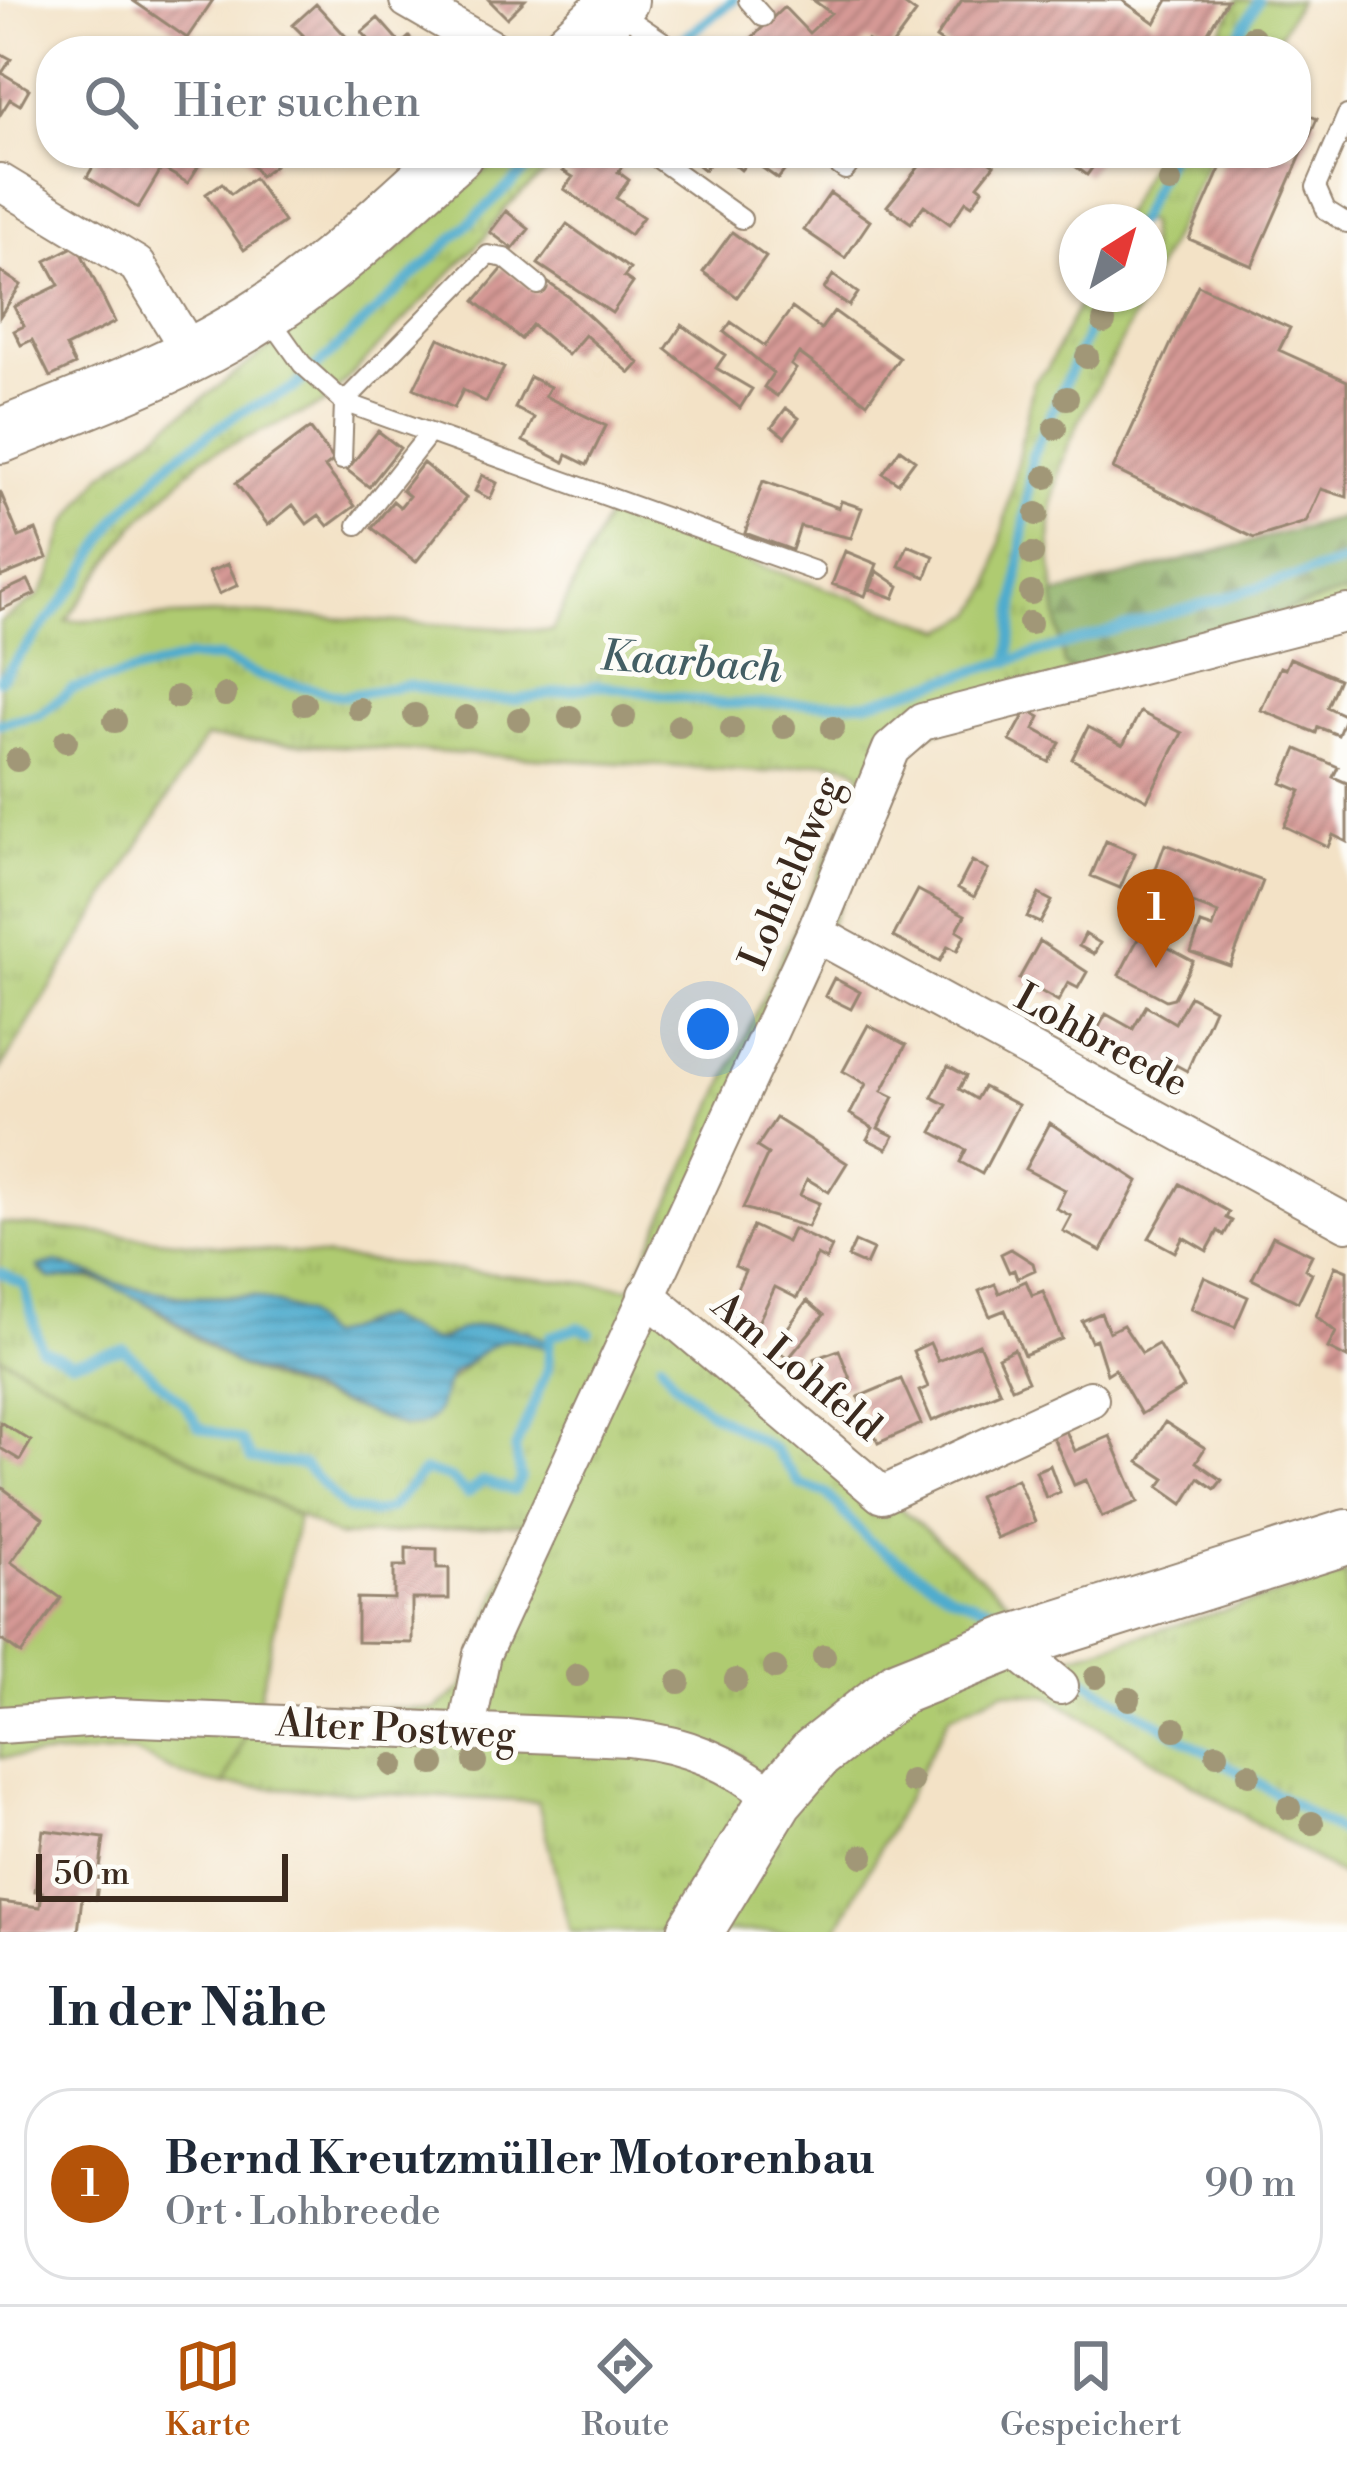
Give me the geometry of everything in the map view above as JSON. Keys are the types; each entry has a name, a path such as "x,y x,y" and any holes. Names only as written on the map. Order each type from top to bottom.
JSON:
{"street":[{"path":"408,0 470,36"},
{"path":"590,36 627,13"},
{"path":"0,436 191,353 266,313 366,236 440,168"},
{"path":"0,182 136,265 191,353"},
{"name":"Lohfeldweg","path":"466,1733 482,1654 814,933 890,749 922,722 1347,613"},
{"name":"Lohbreede","path":"814,933 1347,1223"},
{"name":"Am Lohfeld","path":"646,1295 882,1495 1090,1399"},
{"path":"695,1932 776,1798 816,1753 900,1687 1008,1644 1347,1537"},
{"path":"1008,1644 1060,1686"},
{"name":"Alter Postweg","path":"0,1725 115,1718 674,1743 738,1768 776,1798"}],"lane":[{"path":"749,0 763,17"},
{"path":"627,13 657,36"},
{"path":"1347,115 1316,187 1326,210 1347,223"},
{"path":"671,168 742,219"},
{"path":"337,398 488,256 505,258 538,285"},
{"path":"266,313 302,364 337,398 428,435 815,571"},
{"path":"337,398 342,460"},
{"path":"358,525 428,435"}],"green space":[{"path":"1238,0 1299,0 1279,36 1218,36"},
{"path":"488,168 551,168 506,207 485,237 323,404 203,457 135,525 66,621 242,613 552,631 608,513 945,630 976,613 991,587 1034,381 1047,369 1075,312 1136,312 1082,415 1055,490 1051,560 1075,675 1347,592 1347,620 926,734 912,744 659,1302 1031,1620 1062,1659 1347,1574 1347,1879 1050,1696 1004,1691 950,1715 836,1932 570,1932 538,1802 224,1785 259,1701 435,1710 462,1688 525,1523 338,1537 0,1356 0,1223 631,1288 859,787 860,772 827,762 767,772 205,738 0,1070 0,622 38,597 51,575 66,525 102,475 391,255","holes":["56,1262 125,1286 187,1297 253,1296 304,1313 325,1337 381,1317 432,1341 471,1328 528,1330 532,1344 504,1338 487,1346 402,1426 237,1365 126,1292 77,1277 50,1279 40,1271"]},
{"path":"1147,168 1205,168 1167,247 1167,204 1128,204"},
{"path":"1347,516 1347,592 1075,675 1064,664 1054,595"},
{"path":"0,1356 298,1517 259,1701 224,1785 186,1777 132,1752 0,1758"}],"water":[{"path":"56,1262 125,1286 187,1297 253,1296 304,1313 325,1337 381,1317 432,1341 470,1327 494,1326 519,1329 549,1343 547,1349 514,1340 491,1346 452,1374 431,1420 402,1426 234,1363 159,1309 93,1277 50,1279 38,1267"}],"building":[{"path":"132,0 213,0 184,36"},
{"path":"489,0 525,0 507,18"},
{"path":"813,0 909,0 905,5 916,13 899,36 754,36 784,7 809,33 831,13"},
{"path":"962,0 1122,0 1155,23 1168,0 1227,0 1206,36 937,36"},
{"path":"316,4 346,36 302,36 293,25"},
{"path":"378,18 394,36 366,36 362,32"},
{"path":"0,53 11,59 2,73 29,89 20,105 10,99 0,115"},
{"path":"92,168 162,168 138,208 87,177"},
{"path":"162,168 197,168 188,183"},
{"path":"621,168 618,172 629,180 616,198 643,217 630,235 564,189 573,177 563,171"},
{"path":"762,168 786,168 778,179"},
{"path":"918,168 992,168 978,185 983,189 978,197 972,205 966,201 950,224 924,205 911,223 887,206"},
{"path":"1220,168 1295,168 1252,266 1189,239"},
{"path":"254,178 284,222 244,250 206,194 222,183 231,194"},
{"path":"830,193 870,221 845,258 804,230"},
{"path":"506,211 529,229 513,249 490,232"},
{"path":"567,224 630,269 624,277 633,283 612,313 538,264"},
{"path":"732,232 766,257 737,297 703,272"},
{"path":"77,245 115,322 66,347 75,365 50,377 32,340 21,345 14,331 24,326 14,307 59,285 46,261"},
{"path":"504,267 537,294 547,282 569,297 639,363 630,373 585,335 568,355 532,325 521,339 475,301"},
{"path":"0,271 21,285 0,316"},
{"path":"833,275 858,293 849,306 824,289"},
{"path":"1198,285 1290,328 1279,350 1347,381 1347,497 1321,489 1306,522 1254,538 1113,469"},
{"path":"792,308 821,329 834,311 899,358 867,403 799,353 791,365 796,369 777,396 764,387 773,373 724,332 731,322 765,346"},
{"path":"682,325 725,355 716,368 752,389 740,408 666,349"},
{"path":"439,338 504,368 486,402 463,390 454,408 414,388"},
{"path":"530,377 550,387 545,396 606,426 587,465 567,455 564,462 523,441 534,418 515,408"},
{"path":"786,408 799,418 785,437 772,427"},
{"path":"310,428 334,460 325,467 355,506 328,526 319,515 307,524 293,505 268,525 236,483"},
{"path":"378,431 400,448 369,487 347,470"},
{"path":"900,449 915,460 898,483 883,473"},
{"path":"423,463 466,498 416,562 372,528 393,501 400,507 409,496 402,490"},
{"path":"482,475 497,483 490,499 475,491"},
{"path":"763,481 839,508 841,501 862,508 851,538 800,526 792,550 745,533"},
{"path":"0,491 19,537 36,530 47,558 0,577"},
{"path":"908,545 934,556 926,577 899,566"},
{"path":"845,551 877,564 865,596 832,584"},
{"path":"228,564 238,585 219,594 209,572"},
{"path":"877,571 899,586 894,598 870,589"},
{"path":"28,580 35,594 0,610 0,593"},
{"path":"1290,658 1339,679 1327,707 1346,716 1338,735 1318,727 1316,733 1261,710 1280,667 1285,669"},
{"path":"1027,710 1040,717 1034,729 1060,743 1049,762 1010,741"},
{"path":"1140,712 1182,733 1147,800 1072,759 1088,727 1123,745"},
{"path":"1297,749 1338,767 1333,777 1347,783 1347,842 1333,835 1328,847 1284,826 1301,791 1282,783"},
{"path":"1106,841 1135,853 1120,888 1091,876"},
{"path":"1165,844 1263,881 1230,966 1191,952 1201,924 1213,928 1218,913 1149,887"},
{"path":"972,861 988,870 974,897 958,888"},
{"path":"918,890 965,915 957,930 965,935 957,951 948,946 940,961 893,937"},
{"path":"1039,894 1052,901 1040,923 1027,917"},
{"path":"1141,933 1193,961 1174,998 1166,1000 1119,975"},
{"path":"1085,934 1100,943 1094,954 1079,946"},
{"path":"1040,941 1087,972 1078,988 1068,983 1058,1001 1019,979"},
{"path":"834,978 860,992 851,1009 825,996"},
{"path":"1190,996 1214,1009 1187,1071 1176,1065 1167,1081 1094,1036 1106,1014 1133,1029 1146,1006 1175,1023"},
{"path":"868,1025 906,1045 882,1091 894,1097 878,1128 894,1136 887,1149 867,1139 873,1128 850,1114 866,1084 843,1071"},
{"path":"948,1066 966,1076 959,1089 976,1099 983,1087 1018,1105 982,1174 960,1162 966,1150 932,1132 947,1105 932,1097"},
{"path":"776,1118 847,1163 829,1192 807,1179 800,1195 819,1203 808,1227 743,1208 768,1154 757,1147"},
{"path":"1050,1123 1138,1181 1101,1251 1063,1231 1071,1216 1056,1208 1065,1190 1025,1169"},
{"path":"1180,1184 1229,1212 1226,1218 1232,1221 1224,1235 1218,1231 1207,1251 1183,1237 1175,1252 1149,1238"},
{"path":"753,1226 787,1242 793,1229 832,1247 826,1260 817,1255 797,1298 775,1287 753,1333 723,1318 745,1271 735,1266"},
{"path":"1273,1236 1312,1255 1305,1269 1312,1273 1298,1302 1252,1279"},
{"path":"855,1242 873,1250 866,1265 848,1257"},
{"path":"1011,1249 1033,1263 1035,1270 1017,1278 1014,1270 1009,1272 1001,1254"},
{"path":"1335,1266 1347,1271 1347,1358 1328,1348 1336,1332 1316,1316"},
{"path":"1204,1277 1248,1297 1235,1327 1191,1309"},
{"path":"1026,1281 1032,1295 1043,1291 1062,1339 1024,1355 1005,1310 990,1316 979,1291 995,1284 999,1293"},
{"path":"807,1301 824,1315 788,1359 774,1347"},
{"path":"1101,1313 1109,1332 1123,1325 1142,1353 1158,1344 1184,1388 1141,1414 1115,1369 1107,1374 1096,1339 1091,1341 1082,1321"},
{"path":"930,1343 938,1361 979,1344 1000,1392 932,1421 919,1391 928,1387 913,1351"},
{"path":"1014,1349 1028,1381 1012,1388 998,1357"},
{"path":"839,1350 852,1384 827,1393 814,1359"},
{"path":"901,1379 921,1424 878,1443 858,1397"},
{"path":"0,1422 31,1441 20,1460 0,1448"},
{"path":"1165,1422 1205,1448 1196,1462 1222,1480 1215,1489 1199,1478 1183,1504 1159,1487 1165,1479 1139,1462"},
{"path":"1066,1431 1075,1451 1110,1436 1138,1502 1102,1517 1086,1480 1074,1485 1053,1437"},
{"path":"1050,1465 1060,1492 1046,1498 1036,1471"},
{"path":"1017,1479 1035,1522 997,1538 978,1496"},
{"path":"0,1486 43,1518 11,1562 61,1598 21,1654 0,1639"},
{"path":"406,1548 437,1549 437,1568 449,1568 449,1599 412,1599 412,1643 357,1642 357,1598 394,1599 394,1566 406,1566"},
{"path":"43,1830 104,1838 96,1899 82,1897 78,1932 0,1932 0,1902 40,1907 42,1892 35,1891"}],"waterway":[{"name":"Kaarbach","path":"687,36 734,0"},
{"name":"Kaarbach","path":"1238,36 1258,0"},
{"name":"Kaarbach","path":"0,680 80,580 116,519 173,459 239,413 293,389 528,168"},
{"name":"Kaarbach","path":"1146,204 1163,168"},
{"name":"Kaarbach","path":"1009,662 1032,456 1097,312"},
{"name":"Kaarbach","path":"0,723 40,714 72,689 187,658 220,658 262,677 343,696 407,685 471,699 517,700 598,685 721,704 867,703 1347,561"},
{"path":"0,1272 24,1285 41,1348 71,1362 124,1349 185,1405 199,1427 242,1441 251,1459 304,1465 346,1509 372,1513 389,1509 424,1471 450,1478 467,1494 483,1481 514,1491 521,1478 515,1449 548,1368 550,1336 579,1327 590,1332"},
{"path":"661,1362 674,1382 710,1412 774,1449 800,1484 826,1493 869,1541 952,1595 995,1610"},
{"path":"1070,1671 1347,1836"}],"place":[{"name":"Bernd Kreutzmüller Motorenbau","path":"1156,968"}]}
